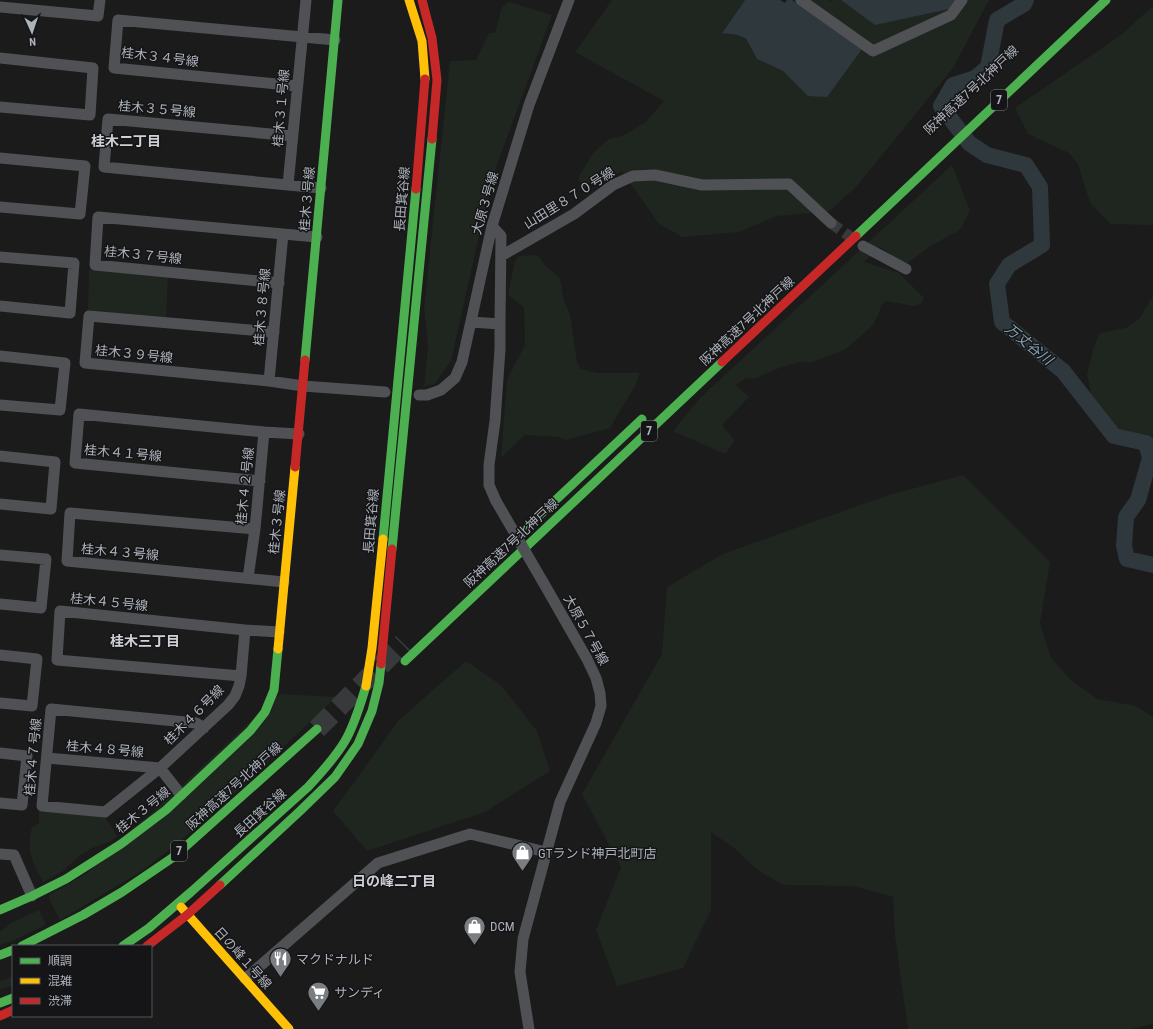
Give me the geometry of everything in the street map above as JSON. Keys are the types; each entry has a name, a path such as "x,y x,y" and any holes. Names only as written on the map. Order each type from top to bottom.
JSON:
{"main road":[{"name":"桂木３号線","path":"0,910 66,879 121,844 166,810 250,731 265,712 274,690 322,188 338,0"},
{"name":"長田箕谷線","path":"125,945 149,928 178,903 308,787 326,768 345,741 359,710 367,682 373,640 425,82 422,41 409,0"},
{"name":"長田箕谷線","path":"148,945 187,915 335,777 358,744 372,711 379,683 437,80 432,38 422,0"},
{"name":"阪神高速7号北神戸線","path":"405,661 1106,0"},
{"name":"阪神高速7号北神戸線","path":"508,544 649,412"},
{"name":"阪神高速7号北神戸線","path":"24,945 83,915 122,892 175,856 317,729"},
{"name":"日の峰１号線","path":"178,903 288,1029"},
{"path":"0,955 12,950"},
{"path":"0,1003 12,998"},
{"path":"0,1016 12,1010"}],"street":[{"path":"0,7 98,16 100,0"},
{"name":"桂木３１号線","path":"288,185 306,0"},
{"name":"大原３号線","path":"419,395 427,395 441,390 455,378 462,362 492,226 529,105 569,0"},
{"path":"801,0 873,51 951,15 962,0"},
{"name":"桂木３４号線","path":"297,86 114,68 118,20 335,40"},
{"path":"0,58 93,68 90,115 0,107"},
{"name":"桂木３５号線","path":"288,185 104,167 108,119 292,136"},
{"path":"0,158 85,166 80,214 0,207"},
{"name":"山田里８７０号線","path":"500,256 574,214 613,185 633,176 655,175 702,185 788,184 831,223"},
{"path":"288,185 322,188"},
{"name":"桂木３７号線","path":"279,283 95,265 98,217 283,234"},
{"name":"大原５７号線","path":"492,226 501,236 500,349 495,421 489,465 489,485 496,501 587,659 596,678 600,693 601,706 596,723 560,802 523,939 520,972 530,1029"},
{"path":"283,234 317,237"},
{"name":"桂木３８号線","path":"269,382 283,234"},
{"path":"863,246 906,269"},
{"path":"0,257 74,263 70,313 0,306"},
{"name":"桂木３９号線","path":"269,382 85,364 90,316 274,332"},
{"path":"471,322 500,324"},
{"path":"0,356 65,363 60,410 0,405"},
{"path":"269,382 385,392"},
{"name":"桂木４１号線","path":"260,481 75,463 80,414 264,432"},
{"name":"桂木４２号線","path":"248,578 255,529 264,432 299,434"},
{"path":"0,456 55,462 51,509 0,504"},
{"name":"桂木４３号線","path":"255,529 70,512 67,561 284,582"},
{"path":"0,555 46,559 41,608 0,604"},
{"name":"桂木４５号線","path":"241,676 57,660 60,611 245,630"},
{"path":"245,630 279,632"},
{"name":"桂木４６号線","path":"160,768 204,728 236,696 241,676 245,630"},
{"path":"0,655 36,659 32,706 0,703"},
{"name":"桂木４７号線","path":"160,768 105,812 42,806 51,709 196,723 204,728"},
{"path":"0,754 27,756 22,805 0,803"},
{"name":"桂木４８号線","path":"47,758 160,768"},
{"path":"160,768 182,795"},
{"path":"245,979 369,869 378,863 470,834 546,852"},
{"path":"0,854 14,855 32,896"}],"shaded area":[{"path":"612,0 745,0 722,32 738,35 746,40 757,59 783,71 808,96 862,49 792,0 828,0 830,2 831,0 841,0 876,25 956,0 989,0 953,68 856,187 828,212 776,216 739,232 682,237 658,223 622,171 584,189 578,178 593,153 609,139 622,136 646,122 664,101 575,52"},
{"path":"745,0 780,0 785,3 787,0 792,0 862,49 827,97 808,96 783,71 757,59 746,39 738,35 722,33"},
{"path":"841,0 956,0 949,9 875,25"},
{"path":"509,2 552,15 491,181 451,361 435,384 424,386 428,347 424,308 450,61 476,60 489,33 495,33 502,7"},
{"path":"1153,6 1153,225 1111,224 1090,203 1078,164 1069,153 1028,134 1015,108 1121,35"},
{"path":"952,165 970,210 960,230 929,247 905,265 880,247 864,262 899,273 924,298 921,304 914,306 886,301 881,305 873,325 846,349 813,362 799,362 779,368 754,379 746,378 736,385 749,397 722,425 735,441 725,454 673,431 700,398"},
{"path":"533,255 540,257 544,264 560,279 564,301 570,314 577,363 581,369 597,373 640,373 635,386 610,428 567,440 560,437 525,435 501,458 507,380 525,345 524,307 508,295 515,261 519,256"},
{"path":"89,269 168,276 166,318 88,310"},
{"path":"1153,296 1153,456 1147,447 1136,438 1110,423 1100,413 1093,401 1087,374 1094,346 1100,333 1126,328 1139,319"},
{"path":"963,475 1050,562 1040,623 1051,658 1070,679 1097,699 1136,706 1153,717 1153,1024 1130,1029 908,1029 895,936 893,897 853,886 783,885 756,869 734,848 711,832 711,910 683,968 617,986 596,930 621,867 582,794 662,654 667,587 723,554 886,496"},
{"path":"466,661 501,685 537,731 550,771 485,812 367,851 333,811 399,720"},
{"path":"280,694 336,697 205,821 142,871 60,920 49,899 49,895 86,874"},
{"path":"39,811 105,817 117,836 111,841 92,848 79,856 63,871 43,882 33,862 30,850 30,836 32,827 39,823"},
{"path":"39,910 46,925 0,945 0,932 13,922"},
{"path":"12,976 12,985 0,990 0,981"}],"waterway":[{"name":"万丈谷川","path":"1026,0 1024,4 997,20 988,67 975,78 953,85 941,106 969,143 987,155 1026,165 1040,187 1042,245 1009,265 997,284 1002,322 1063,371 1114,436 1146,443 1150,458 1138,500 1126,517 1124,546 1127,559 1153,565"}],"tunnel":[{"path":"831,223 856,241"},
{"path":"317,729 403,643"}],"traffic: fast":[{"path":"305,360 338,0"},
{"path":"856,236 1106,0"},
{"path":"392,549 432,139"},
{"path":"383,539 416,189"},
{"path":"405,661 722,362"},
{"path":"528,526 642,419"},
{"path":"0,910 66,879 121,844 166,810 250,731 265,712 274,690 278,649"},
{"path":"220,885 335,777 358,744 372,711 379,683 381,664"},
{"path":"124,945 149,928 191,892 308,787 323,771 349,735 366,686"},
{"path":"24,945 83,915 122,892 175,856 317,729"},
{"path":"0,955 12,950"},
{"path":"0,1003 12,998"}],"traffic: slow":[{"path":"409,0 422,41 425,79"},
{"path":"278,649 295,467"},
{"path":"366,686 372,648 383,539"},
{"path":"181,907 289,1029"}],"traffic: jam":[{"path":"422,0 432,38 437,80 432,139"},
{"path":"416,189 425,79"},
{"path":"722,362 856,236"},
{"path":"295,467 305,360"},
{"path":"381,664 392,549"},
{"path":"148,945 187,915 220,885"},
{"path":"0,1016 12,1010"}],"place":[{"name":"GTランド神戸北町店","path":"523,872"},
{"name":"DCM","path":"474,946"},
{"name":"マクドナルド","path":"280,978"},
{"name":"サンディ","path":"318,1012"}],"district":[{"name":"桂木二丁目","path":"126,141"},
{"name":"桂木三丁目","path":"145,641"},
{"name":"日の峰二丁目","path":"394,881"}]}
